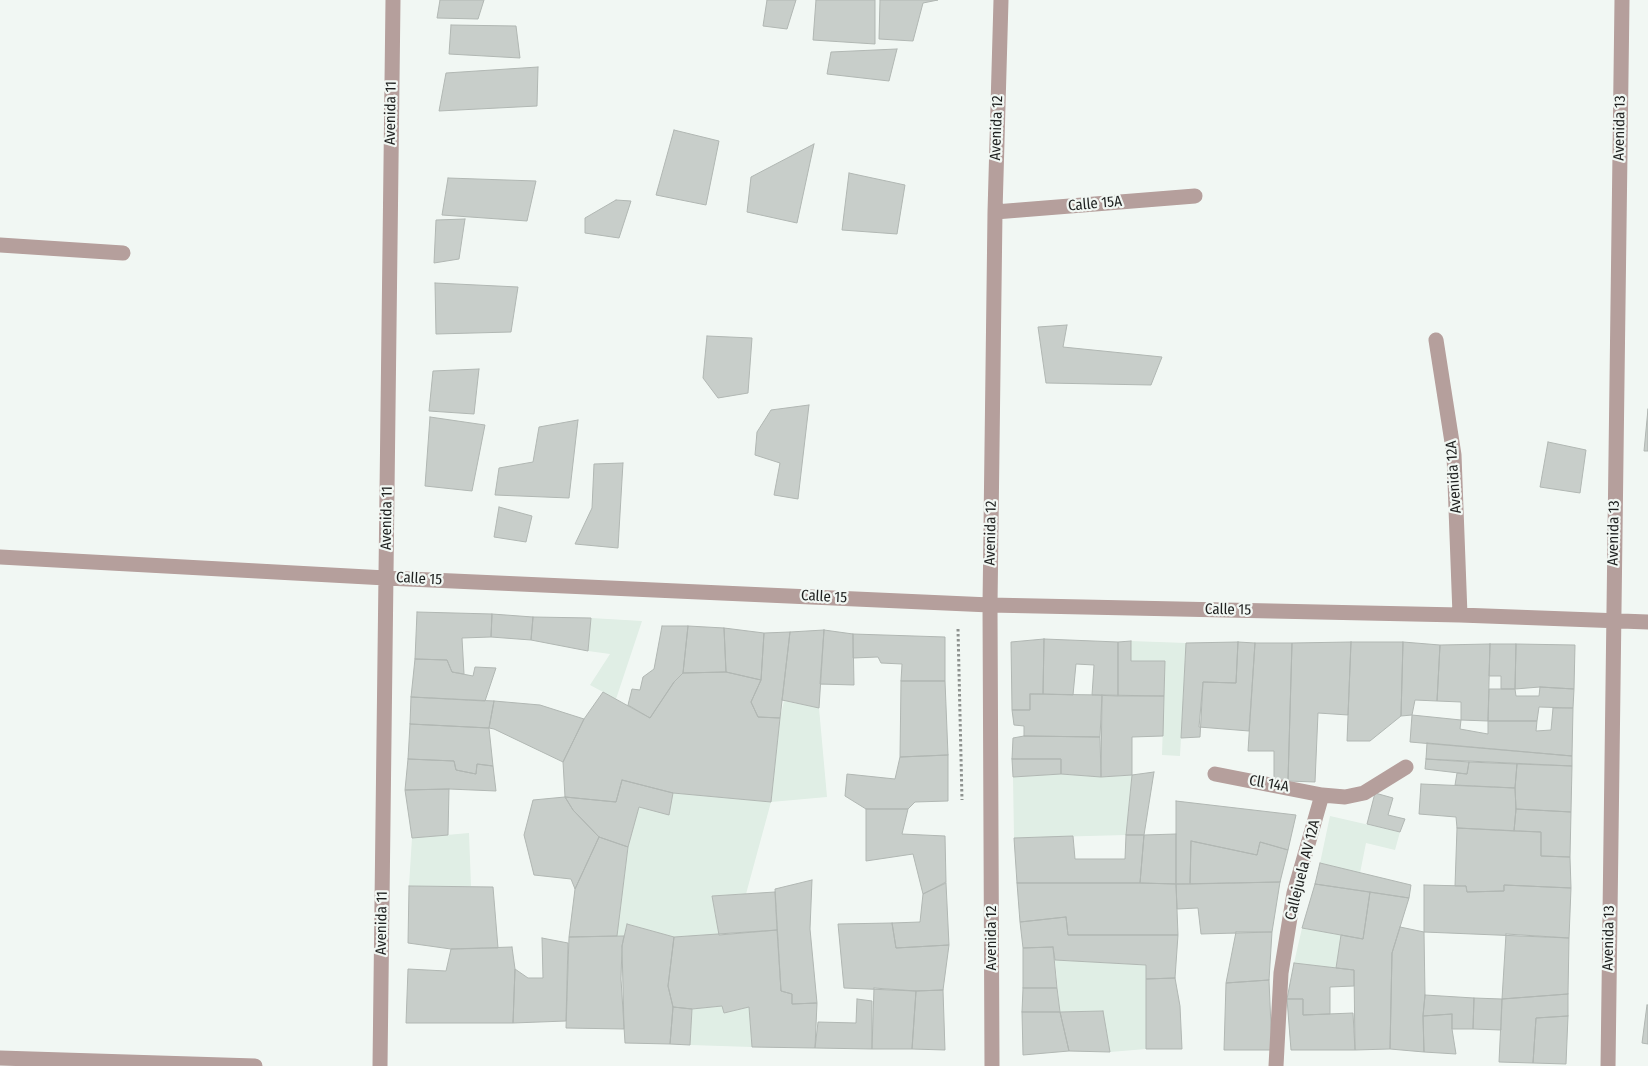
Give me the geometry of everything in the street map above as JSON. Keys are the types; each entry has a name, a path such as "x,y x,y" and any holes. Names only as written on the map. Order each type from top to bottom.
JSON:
{"street":[{"name":"Avenida 11","path":"380,1066 393,0"},
{"name":"Avenida 12","path":"992,1066 990,605 995,212 1001,0"},
{"name":"Avenida 13","path":"1608,1066 1622,0"},
{"name":"Calle 15A","path":"995,212 1195,196"},
{"path":"0,245 123,252"},
{"name":"Avenida 12A","path":"1436,340 1454,455 1460,615"},
{"name":"Calle 15","path":"0,556 386,578 990,605 1460,615 1648,622"},
{"path":"1322,794 1345,797 1364,793 1406,767"},
{"name":"Cll 14A","path":"1215,774 1322,794"},
{"name":"Callejuela AV 12A","path":"1276,1066 1281,972 1294,893 1322,794"},
{"path":"0,1058 255,1066"}],"shaded area":[{"path":"591,618 642,621 616,699 590,685 610,654 588,651"},
{"path":"1131,641 1186,643 1180,756 1162,755 1165,661 1131,661"},
{"path":"784,701 819,708 827,797 771,802 780,718"},
{"path":"1061,774 1101,777 1132,775 1126,835 1014,838 1013,777"},
{"path":"673,793 771,802 746,894 712,896 719,935 674,937 627,924 624,936 617,936 628,847 639,807 669,814"},
{"path":"1330,816 1400,832 1395,850 1366,843 1360,873 1320,863"},
{"path":"469,833 471,886 409,886 412,838"},
{"path":"1302,928 1341,935 1336,968 1294,963"},
{"path":"1055,960 1146,965 1146,1049 1110,1052 1102,1011 1060,1012"},
{"path":"722,1006 724,1013 749,1007 752,1047 690,1045 692,1009"}],"building":[{"path":"440,0 484,0 478,19 437,18"},
{"path":"767,0 796,0 787,29 763,26"},
{"path":"816,0 875,0 875,44 813,40"},
{"path":"880,0 938,0 923,3 913,41 879,39"},
{"path":"451,25 516,26 520,58 449,54"},
{"path":"897,49 889,81 827,74 831,52"},
{"path":"538,67 537,106 439,111 446,73"},
{"path":"674,130 719,141 706,205 656,195"},
{"path":"814,144 797,223 747,212 751,177"},
{"path":"849,173 905,185 897,234 842,230"},
{"path":"448,178 536,181 527,221 442,215"},
{"path":"616,200 631,201 619,238 585,233 585,218"},
{"path":"465,219 459,259 434,263 436,220"},
{"path":"435,283 518,287 511,332 436,334"},
{"path":"1067,325 1063,347 1162,357 1151,385 1046,383 1038,327"},
{"path":"707,336 752,338 748,393 718,398 703,378"},
{"path":"479,369 474,414 429,411 433,371"},
{"path":"809,405 798,499 774,495 780,463 755,455 757,432 771,410"},
{"path":"1648,409 1648,451 1644,451"},
{"path":"430,417 485,425 472,491 425,486"},
{"path":"578,420 569,498 495,495 499,468 533,462 539,427"},
{"path":"1548,442 1586,450 1580,493 1540,487"},
{"path":"623,463 618,548 575,544 592,508 594,464"},
{"path":"499,507 532,516 526,542 494,537"},
{"path":"417,612 492,614 491,637 462,638 464,674 452,672 447,660 415,659"},
{"path":"492,614 533,617 531,640 491,637"},
{"path":"533,617 591,618 588,651 531,640"},
{"path":"662,626 688,626 683,673 674,682 650,718 628,705 632,689 640,690 643,677 654,669"},
{"path":"688,626 724,628 726,672 683,673"},
{"path":"724,628 764,633 761,680 726,672"},
{"path":"824,630 819,708 782,700 790,632"},
{"path":"824,630 853,634 854,685 820,684"},
{"path":"790,632 780,718 758,717 751,702 761,680 764,633"},
{"path":"853,634 945,637 945,681 901,681 902,664 881,663 878,657 853,658"},
{"path":"1044,639 1118,642 1118,696 1092,695 1094,665 1076,664 1073,695 1043,694"},
{"path":"1044,639 1043,694 1030,694 1030,710 1012,710 1011,642"},
{"path":"1131,641 1131,661 1165,661 1164,696 1118,696 1118,642"},
{"path":"1238,642 1255,643 1249,731 1199,727 1203,682 1236,683"},
{"path":"1238,642 1236,683 1203,682 1200,737 1181,738 1186,643"},
{"path":"1351,642 1403,642 1401,716 1370,741 1347,741"},
{"path":"1351,642 1348,715 1318,713 1315,782 1288,781 1292,643"},
{"path":"1403,642 1440,645 1437,701 1415,700 1412,715 1401,716"},
{"path":"1255,643 1292,643 1288,781 1274,785 1274,751 1248,751"},
{"path":"1490,644 1516,644 1515,689 1501,689 1501,676 1489,676"},
{"path":"1490,644 1488,721 1461,720 1461,702 1437,701 1440,645"},
{"path":"1516,644 1575,645 1574,689 1540,687 1515,689"},
{"path":"415,659 447,660 452,672 473,676 475,667 496,668 485,701 411,697"},
{"path":"726,672 761,680 751,702 758,717 780,718 771,802 673,793 622,780 616,802 565,797 563,762 584,719 603,692 650,718 674,682 683,673"},
{"path":"901,681 945,681 948,755 900,757"},
{"path":"1540,687 1574,689 1573,708 1539,707 1537,721 1488,721 1489,689 1515,689 1516,696 1539,696"},
{"path":"1030,694 1102,695 1100,737 1024,736 1024,726 1014,725 1012,710 1030,710"},
{"path":"1102,695 1164,696 1163,736 1132,737 1132,775 1101,777"},
{"path":"411,697 494,701 489,728 410,724"},
{"path":"494,701 540,705 584,719 563,762 489,728"},
{"path":"1553,708 1573,708 1572,756 1410,742 1412,715 1461,720 1460,729 1488,734 1488,721 1537,721 1536,731 1551,730"},
{"path":"410,724 489,728 493,766 477,764 476,774 456,770 454,761 408,759"},
{"path":"1024,736 1100,737 1101,777 1061,774 1061,759 1012,759 1013,738"},
{"path":"1427,743 1572,756 1572,766 1426,759"},
{"path":"948,755 948,801 915,802 908,809 866,809 845,796 847,774 895,779 900,757"},
{"path":"408,759 454,761 456,770 476,774 477,764 493,766 496,791 405,790"},
{"path":"1012,759 1061,759 1061,774 1013,777"},
{"path":"1426,759 1469,762 1467,774 1425,769"},
{"path":"1469,762 1517,764 1515,788 1455,785 1457,773 1467,774"},
{"path":"1517,764 1572,766 1571,812 1516,809"},
{"path":"1154,772 1144,835 1126,835 1132,775"},
{"path":"622,780 673,793 669,815 639,807 628,847 599,837 573,810 565,797 616,802"},
{"path":"1421,784 1515,788 1514,831 1457,828 1456,817 1419,814"},
{"path":"449,789 448,835 412,838 405,790"},
{"path":"1375,793 1393,798 1388,815 1405,819 1400,832 1367,824"},
{"path":"565,797 573,810 599,837 575,889 571,879 534,875 524,835 533,800"},
{"path":"1176,801 1296,815 1288,850 1260,842 1257,855 1191,841 1190,884 1176,884"},
{"path":"866,809 908,809 902,834 945,836 946,882 923,894 913,854 866,861"},
{"path":"1516,809 1571,812 1570,857 1541,856 1541,832 1514,831"},
{"path":"1457,828 1541,832 1541,856 1570,857 1571,888 1504,885 1504,891 1467,892 1466,886 1455,886"},
{"path":"1176,834 1176,884 1140,883 1144,835"},
{"path":"1126,835 1144,835 1140,883 1017,883 1014,838 1073,836 1075,859 1125,859"},
{"path":"599,837 628,847 617,936 569,937 575,889"},
{"path":"1191,841 1257,855 1260,842 1288,850 1280,882 1190,884"},
{"path":"1320,863 1411,885 1409,898 1315,884"},
{"path":"812,880 810,929 817,1003 792,1004 792,994 781,991 775,889"},
{"path":"1280,882 1272,932 1201,934 1198,908 1177,909 1176,884"},
{"path":"946,883 949,945 896,948 892,923 920,922 923,894"},
{"path":"1017,883 1176,884 1178,935 1068,935 1066,917 1020,922"},
{"path":"1315,884 1370,892 1363,939 1302,928"},
{"path":"1424,885 1466,886 1467,892 1504,891 1504,885 1571,888 1569,938 1424,932"},
{"path":"409,886 493,887 498,948 451,949 408,943"},
{"path":"775,892 777,930 719,935 712,896"},
{"path":"1370,892 1409,898 1392,953 1390,1049 1355,1050 1354,970 1336,968 1341,935 1363,939"},
{"path":"1066,917 1068,935 1178,935 1175,978 1146,979 1146,965 1055,960 1053,947 1023,948 1020,922"},
{"path":"892,923 896,948 949,945 943,990 916,991 844,988 838,924"},
{"path":"627,924 674,937 668,986 673,1007 670,1044 625,1043 621,979 622,946"},
{"path":"1400,927 1424,932 1424,1052 1390,1049 1392,953"},
{"path":"777,930 781,991 792,994 792,1004 817,1003 815,1048 752,1047 749,1007 724,1013 722,1006 692,1009 673,1007 668,986 674,937"},
{"path":"1236,932 1272,932 1269,980 1226,983"},
{"path":"1506,934 1569,938 1568,994 1502,999"},
{"path":"624,936 622,946 624,1029 566,1028 569,937"},
{"path":"542,938 568,943 566,1021 513,1023 515,969 528,978 543,978"},
{"path":"512,947 515,969 513,1023 406,1023 408,969 446,971 451,949"},
{"path":"1053,947 1057,988 1023,988 1023,948"},
{"path":"1294,963 1354,970 1354,986 1330,987 1330,1014 1303,1015 1303,999 1287,999"},
{"path":"1175,978 1180,1006 1182,1049 1146,1049 1146,979"},
{"path":"1269,980 1272,1050 1224,1050 1226,983"},
{"path":"874,988 916,991 912,1049 872,1049"},
{"path":"1023,988 1057,988 1060,1012 1022,1012"},
{"path":"943,990 945,1050 912,1049 916,991"},
{"path":"1568,994 1568,1016 1536,1018 1533,1063 1499,1062 1502,999"},
{"path":"1425,995 1474,998 1473,1029 1452,1029 1452,1014 1423,1016"},
{"path":"1474,998 1502,999 1501,1030 1473,1029"},
{"path":"857,999 872,1001 872,1049 815,1048 818,1022 856,1023"},
{"path":"1287,999 1303,999 1303,1015 1353,1013 1355,1050 1291,1050"},
{"path":"1648,1005 1648,1044 1642,1043"},
{"path":"673,1007 692,1009 690,1045 670,1044"},
{"path":"1103,1011 1110,1052 1069,1051 1060,1012"},
{"path":"1022,1012 1060,1012 1069,1051 1023,1055"},
{"path":"1452,1014 1456,1054 1424,1052 1423,1016"},
{"path":"1568,1016 1566,1064 1533,1063 1536,1018"}]}
